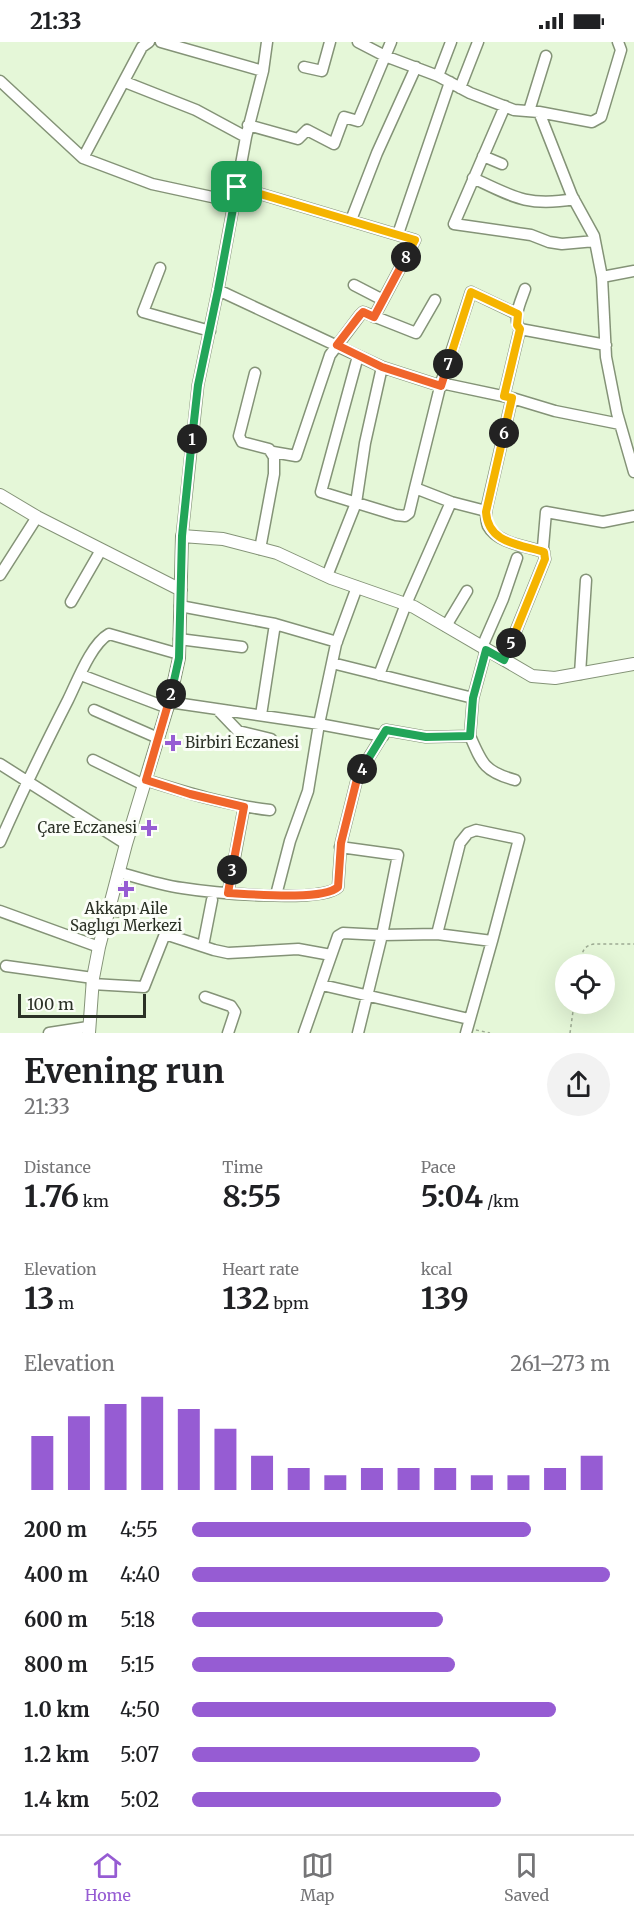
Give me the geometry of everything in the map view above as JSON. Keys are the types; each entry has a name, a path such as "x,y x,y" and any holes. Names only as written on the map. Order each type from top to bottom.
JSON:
{"main road":[{"path":"0,495 37,518 181,590"},
{"path":"89,1030 92,981 99,947 126,844 169,705 179,654 182,536 223,539 277,553 327,576 414,607 532,676 555,678 634,663"}],"street":[{"path":"83,158 142,47 148,42"},
{"path":"161,42 263,71"},
{"path":"182,536 198,385 247,131 263,71 267,42"},
{"path":"304,67 322,71 330,42"},
{"path":"358,42 385,56 438,76 460,88 514,110 592,122 601,117 621,50 618,42"},
{"path":"125,82 247,131 298,139 307,130 334,144 344,117 358,122 391,42"},
{"path":"438,76 451,42"},
{"path":"460,88 478,42"},
{"path":"546,56 534,112 595,241 602,277 606,357 620,424 629,440 634,472"},
{"path":"351,220 377,153 416,68"},
{"path":"0,81 83,158 152,184 235,202"},
{"path":"398,234 450,82"},
{"path":"505,106 454,224 531,235 562,244 595,241"},
{"path":"483,156 502,164"},
{"path":"473,178 522,200 552,203 574,199"},
{"path":"237,187 415,240 374,317"},
{"path":"160,268 143,312 210,330"},
{"path":"602,277 634,271"},
{"path":"354,285 383,300"},
{"path":"525,289 518,314 517,325 520,329 486,512 487,524 502,539 544,552"},
{"path":"218,290 382,367 441,385 508,397 555,411 620,424"},
{"path":"358,356 321,492 405,516 409,513 441,385 471,292 518,314"},
{"path":"255,373 238,436 242,442 269,449 273,453 296,456 330,355 360,315 363,312 416,333 435,300"},
{"path":"520,329 606,345"},
{"path":"327,576 356,503 365,442 382,367"},
{"path":"260,549 274,474 273,453"},
{"path":"415,488 486,512"},
{"path":"379,675 406,604 451,502"},
{"path":"504,660 545,559 546,512 603,522 634,516"},
{"path":"0,575 37,518"},
{"path":"71,602 101,550"},
{"path":"515,780 492,773 482,761 470,736 473,698 484,648 517,558"},
{"path":"580,674 586,580"},
{"path":"276,895 290,841 308,791 319,724 337,642 357,587"},
{"path":"446,626 468,591"},
{"path":"180,606 275,624 337,642"},
{"path":"261,715 275,624"},
{"path":"0,842 27,781 91,655 105,636 110,634 179,654"},
{"path":"179,639 242,646"},
{"path":"332,663 473,698"},
{"path":"81,675 169,705 261,715 383,736"},
{"path":"217,709 238,731 271,739"},
{"path":"94,710 158,738"},
{"path":"118,872 180,888 228,893 305,895 335,890 338,887 340,847 358,775 386,730 426,737 470,736"},
{"path":"93,760 145,782 244,807 270,810"},
{"path":"0,764 126,844"},
{"path":"228,893 244,807"},
{"path":"322,985 367,995 468,1027 519,839 476,830 468,833 460,843 437,934"},
{"path":"340,847 398,855 382,935 358,1033"},
{"path":"203,946 212,900"},
{"path":"109,910 134,914"},
{"path":"0,911 99,947"},
{"path":"304,1033 338,936 343,933 437,934 492,940"},
{"path":"6,966 92,981 144,987 165,934 214,950 228,952 298,949 331,955"},
{"path":"205,997 234,1009 228,1033"},
{"path":"49,1033 89,1030"}],"path":[{"path":"582,954 588,945 634,944"},
{"path":"570,1033 573,1014"},
{"path":"468,1027 490,1033"}],"place":[{"name":"Birbiri Eczanesi","path":"173,743"},
{"name":"Çare Eczanesi","path":"149,828"},
{"name":"Akkapı Aile Saglıgı Merkezi","path":"126,889"}],"route":[{"path":"237,187 415,240 374,317 363,312 337,345 358,356 382,367 441,386 471,292 518,314 516,319 520,329 504,396 512,398 486,512 487,524 502,539 544,552 545,559 504,660 486,650 473,698 470,736 426,737 386,730 358,775 341,843 338,887 326,893 276,895 228,893 244,807 215,801 146,780 171,699 179,658 182,536 198,385 237,187"}]}
